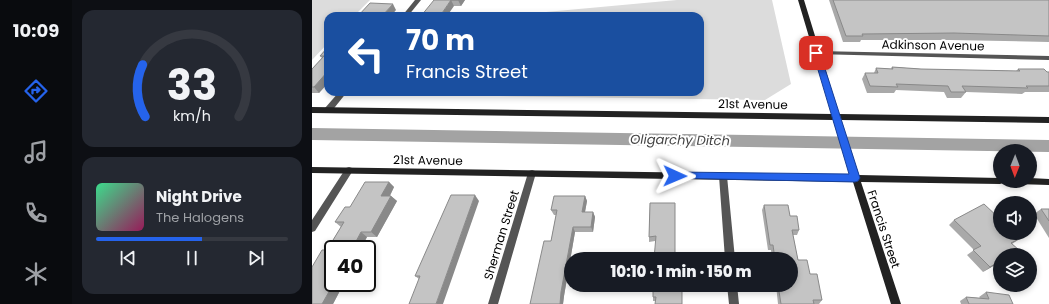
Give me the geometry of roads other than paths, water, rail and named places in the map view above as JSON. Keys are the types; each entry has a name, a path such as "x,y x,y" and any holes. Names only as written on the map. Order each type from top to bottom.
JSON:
{"street":[{"path":"408,12 418,0"},
{"name":"Francis Street","path":"801,0 840,131 896,304"},
{"name":"Adkinson Avenue","path":"816,53 1049,58"},
{"path":"328,110 340,96"},
{"name":"21st Avenue","path":"312,110 1049,120"},
{"name":"21st Avenue","path":"312,170 993,181"},
{"path":"312,228 349,170"},
{"name":"Sherman Street","path":"493,304 532,173"},
{"path":"723,176 729,252"},
{"path":"1037,182 1049,182"},
{"path":"733,292 734,304"}],"waterway":[{"name":"Oligarchy Ditch","path":"312,134 1049,146"}]}
